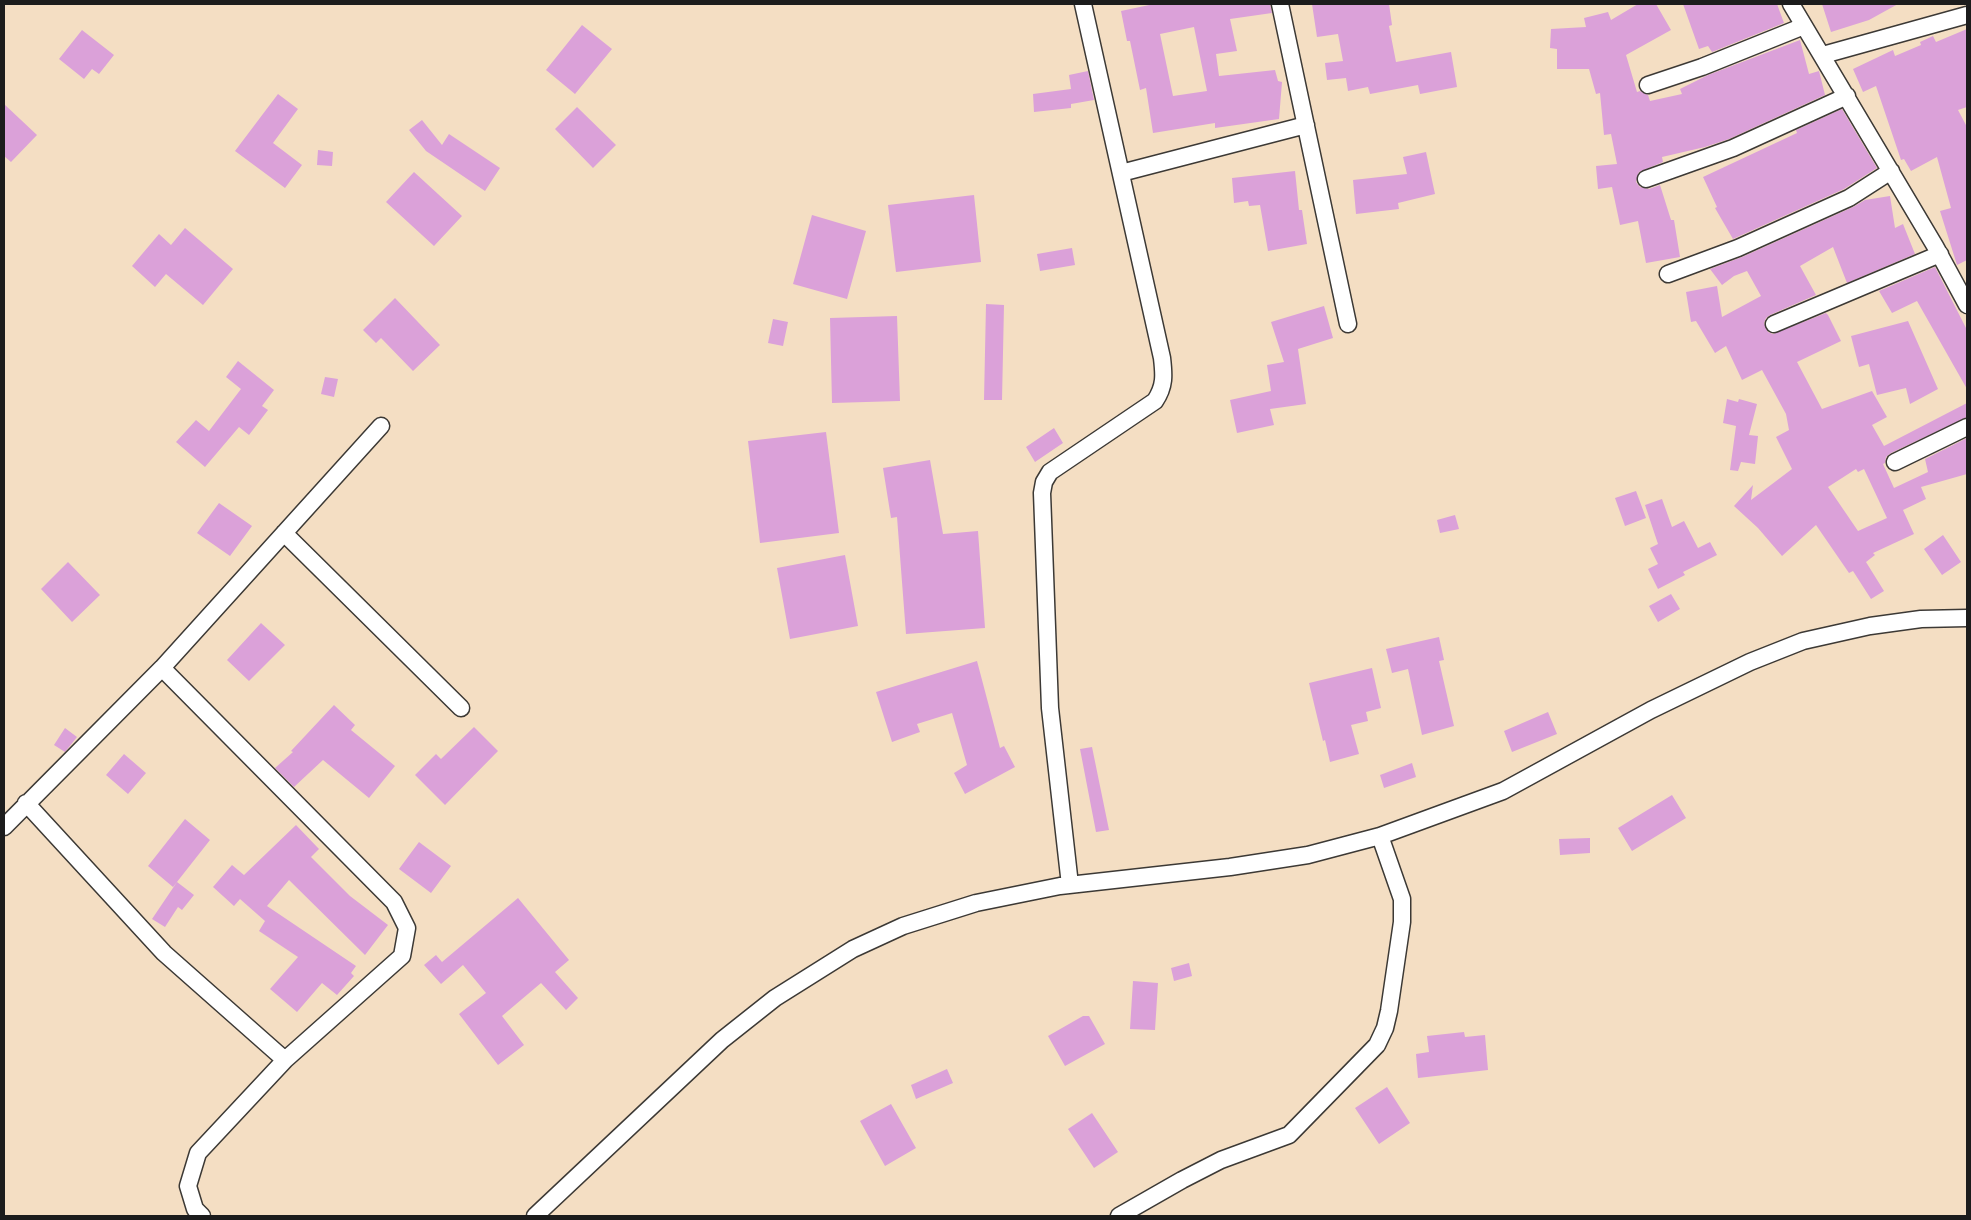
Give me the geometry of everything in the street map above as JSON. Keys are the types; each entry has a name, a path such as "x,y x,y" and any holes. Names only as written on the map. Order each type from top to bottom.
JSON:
{"street":[{"path":"1070,885 1050,708 1042,492 1044,482 1050,472 1155,401 1164,381 1162,358 1083,4"},
{"path":"1280,4 1348,324"},
{"path":"1791,4 1940,254 1967,304"},
{"path":"1822,55 1967,15"},
{"path":"1648,85 1702,67 1804,26"},
{"path":"1646,179 1733,148 1847,96"},
{"path":"1122,173 1306,125"},
{"path":"1668,274 1738,248 1849,198 1891,171"},
{"path":"1774,324 1940,254"},
{"path":"4,827 162,668 381,426"},
{"path":"1896,462 1967,427"},
{"path":"284,533 461,708"},
{"path":"543,1213 722,1040 776,998 853,950 903,926 976,903 1070,885 1230,867 1298,857 1380,836 1503,791 1652,710 1750,662 1803,641 1870,626 1921,619 1967,618"},
{"path":"162,668 394,902 407,928 402,956 285,1060 198,1153 188,1186 195,1209 202,1216"},
{"path":"26,803 164,953 285,1060"},
{"path":"1119,1216 1221,1160 1289,1135 1377,1045 1385,1028 1389,1011 1400,943 1402,914 1402,899 1380,836"}],"building":[{"path":"1154,4 1270,4 1272,13 1230,19 1237,51 1216,54 1219,76 1275,70 1278,81 1282,82 1279,119 1215,128 1215,123 1153,133 1146,88 1140,90 1130,41 1127,41 1121,11","holes":["1194,27 1207,91 1173,96 1160,34"]},
{"path":"1312,4 1389,4 1392,25 1389,26 1396,62 1451,52 1457,87 1420,94 1418,85 1370,94 1368,87 1348,91 1346,78 1327,80 1325,63 1343,61 1338,34 1317,37"},
{"path":"1638,4 1656,4 1671,30 1626,55 1637,92 1640,91 1648,95 1650,101 1682,94 1680,89 1708,75 1800,40 1809,74 1819,71 1825,95 1729,139 1662,157 1663,162 1639,172 1636,182 1640,187 1649,189 1660,185 1671,220 1674,220 1680,257 1646,263 1638,221 1620,225 1612,187 1598,189 1596,166 1617,164 1611,134 1604,135 1600,93 1596,94 1589,69 1557,69 1557,49 1550,48 1551,29 1586,27 1584,18 1608,12 1611,20"},
{"path":"1683,4 1777,4 1784,23 1712,52 1708,46 1699,49"},
{"path":"1822,4 1898,4 1869,20 1831,32"},
{"path":"582,25 612,49 575,94 546,70"},
{"path":"1967,29 1967,107 1958,110 1967,127 1967,260 1957,265 1940,211 1951,208 1937,157 1911,171 1904,159 1901,160 1876,86 1863,92 1853,69 1893,50 1895,56 1921,45 1920,42 1933,36 1936,42"},
{"path":"82,30 114,55 99,74 92,69 84,79 59,59"},
{"path":"1088,71 1094,100 1071,104 1071,108 1034,112 1033,94 1071,89 1069,75"},
{"path":"278,94 298,109 273,143 302,165 285,188 235,151"},
{"path":"4,104 37,135 11,162 4,156"},
{"path":"577,107 616,145 593,168 555,129"},
{"path":"1842,109 1877,168 1844,189 1733,239 1715,208 1717,207 1703,177 1797,133 1796,130"},
{"path":"422,120 442,145 449,134 500,168 485,191 426,151 409,130"},
{"path":"318,150 333,152 332,166 317,165"},
{"path":"1426,152 1435,194 1398,203 1399,209 1356,214 1353,180 1407,174 1403,157"},
{"path":"1295,171 1299,210 1302,210 1307,244 1268,251 1260,205 1249,206 1248,201 1234,203 1232,178"},
{"path":"414,172 462,216 434,246 386,202"},
{"path":"974,195 981,262 896,272 888,205"},
{"path":"1890,196 1895,228 1903,224 1915,254 1847,283 1833,247 1800,266 1816,295 1770,315 1764,323 1768,332 1773,334 1826,313 1828,315 1841,341 1797,362 1822,409 1872,391 1887,417 1872,425 1884,446 1967,403 1967,417 1886,457 1883,464 1894,488 1928,472 1925,459 1967,438 1967,474 1921,487 1926,499 1903,510 1914,534 1873,553 1875,555 1866,562 1884,591 1871,599 1853,571 1849,573 1816,525 1782,556 1758,528 1734,506 1753,485 1751,500 1792,469 1776,437 1789,430 1786,414 1762,370 1742,380 1726,346 1715,353 1696,321 1691,322 1686,292 1717,286 1722,317 1761,296 1747,271 1734,276 1722,285 1710,269 1742,257 1865,200","holes":["1856,469 1858,472 1864,469 1887,518 1858,531 1828,487"]},
{"path":"812,215 866,231 847,299 793,284"},
{"path":"185,228 233,269 203,305 166,274 155,287 132,266 159,234 171,245"},
{"path":"1072,248 1075,265 1040,271 1037,254"},
{"path":"1935,267 1967,330 1967,389 1917,301 1892,313 1879,291"},
{"path":"395,298 440,345 413,371 381,338 376,343 363,330"},
{"path":"986,304 1004,305 1002,400 984,400"},
{"path":"1324,306 1333,338 1298,349 1306,404 1270,409 1274,425 1237,433 1230,400 1271,391 1267,365 1284,362 1271,322"},
{"path":"897,316 900,401 832,403 830,318"},
{"path":"773,319 788,322 783,346 768,343"},
{"path":"1908,321 1938,389 1910,404 1906,388 1877,395 1869,364 1859,367 1851,336"},
{"path":"238,361 274,390 262,406 268,410 249,435 239,427 205,467 176,442 196,420 209,431 241,389 226,377"},
{"path":"325,377 338,379 334,397 321,394"},
{"path":"1727,399 1738,402 1739,399 1757,404 1749,435 1758,436 1755,464 1741,462 1738,471 1730,470 1736,426 1723,423"},
{"path":"1054,428 1063,443 1035,462 1026,447"},
{"path":"826,432 839,533 760,543 748,441"},
{"path":"930,460 943,534 978,531 985,628 906,634 897,517 891,518 883,468"},
{"path":"1636,491 1646,518 1625,526 1615,498"},
{"path":"1662,499 1672,527 1684,521 1698,548 1710,542 1717,555 1683,572 1685,575 1658,589 1648,569 1658,564 1650,548 1658,544 1645,505"},
{"path":"219,503 252,526 230,556 197,533"},
{"path":"1455,515 1459,529 1440,533 1437,520"},
{"path":"1943,535 1961,562 1942,575 1924,549"},
{"path":"845,555 858,626 790,639 777,568"},
{"path":"68,562 100,595 72,622 41,589"},
{"path":"1671,594 1680,609 1658,622 1649,606"},
{"path":"261,623 285,645 249,681 227,660"},
{"path":"1439,637 1444,660 1439,661 1454,726 1422,735 1408,669 1392,673 1386,649"},
{"path":"977,661 1000,748 1004,746 1015,767 965,794 954,773 967,765 952,713 917,724 920,732 892,742 876,692"},
{"path":"1372,668 1381,708 1366,712 1368,721 1351,725 1359,754 1330,762 1309,683"},
{"path":"334,705 355,725 351,730 395,766 369,798 323,760 294,787 275,768 293,752 291,751"},
{"path":"1548,712 1557,734 1512,752 1504,731"},
{"path":"474,727 498,751 445,805 415,775 436,754 441,759"},
{"path":"65,728 77,737 65,752 54,745"},
{"path":"1092,747 1109,830 1096,832 1080,749"},
{"path":"124,754 146,773 128,794 106,775"},
{"path":"1412,763 1416,777 1384,788 1380,775"},
{"path":"1672,795 1686,818 1632,851 1618,828"},
{"path":"185,819 210,840 173,887 148,866"},
{"path":"296,825 319,849 311,857 350,896 388,925 365,955 289,880 267,906 356,966 351,973 354,976 337,995 322,983 297,1012 270,989 298,957 259,931 265,921 240,899 234,906 213,887 232,865 244,875"},
{"path":"1590,838 1590,853 1560,855 1559,839"},
{"path":"419,842 451,866 431,893 399,869"},
{"path":"177,882 194,895 182,910 178,907 165,927 152,919"},
{"path":"518,898 569,960 555,972 578,998 566,1010 541,983 502,1016 524,1045 498,1065 459,1014 486,993 463,965 441,984 424,965 436,955 442,962"},
{"path":"1189,963 1192,976 1174,981 1171,968"},
{"path":"1133,981 1158,983 1155,1030 1130,1029"},
{"path":"1083,1016 1089,1016 1105,1044 1065,1066 1048,1036"},
{"path":"1464,1032 1465,1037 1485,1035 1488,1070 1418,1078 1416,1054 1429,1052 1427,1036"},
{"path":"947,1069 953,1083 916,1099 911,1085"},
{"path":"1387,1087 1410,1123 1379,1144 1355,1108"},
{"path":"891,1104 916,1148 885,1166 860,1121"},
{"path":"1092,1113 1118,1152 1094,1168 1068,1129"}]}
